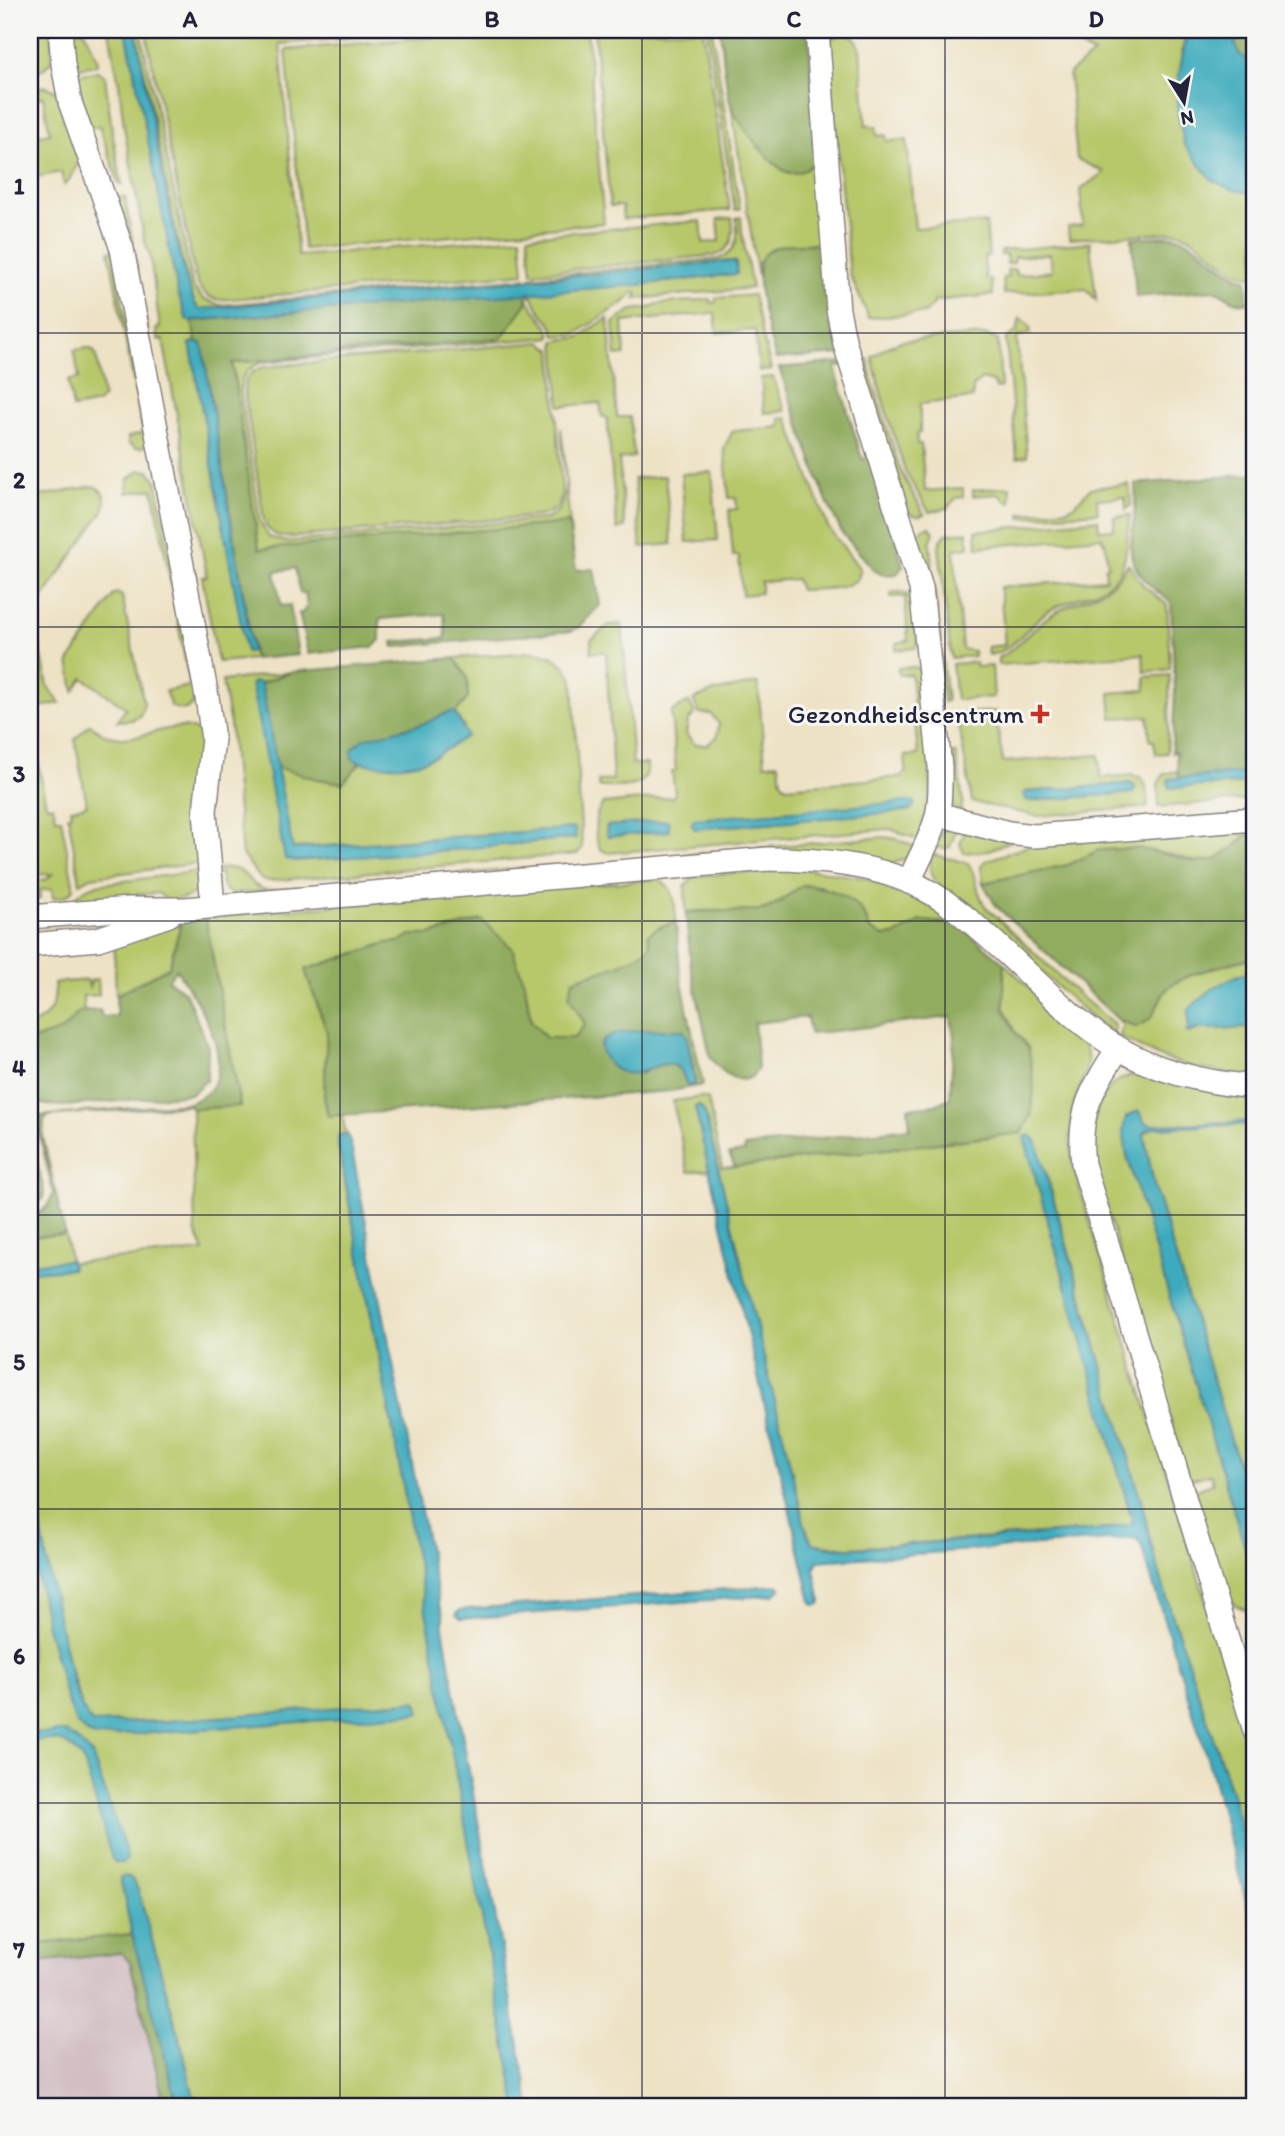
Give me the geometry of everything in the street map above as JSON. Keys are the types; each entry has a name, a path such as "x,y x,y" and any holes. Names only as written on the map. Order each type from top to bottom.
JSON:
{"street":[{"path":"60,30 70,102 122,249 207,697 212,727 212,751 205,811 213,907"},
{"path":"817,30 838,310 845,344 921,588 940,767 938,814 909,882"},
{"path":"938,814 1034,836 1255,819"},
{"path":"30,917 129,909 213,907 768,859 843,864 909,882 954,907 1088,1028 1118,1048 1168,1071 1194,1079 1255,1087"},
{"path":"30,945 98,939 186,909"},
{"path":"30,933 144,924"},
{"path":"1118,1048 1092,1089 1086,1105 1083,1164 1255,1731"}],"shaded area":[{"path":"133,1939 178,2106 30,2106 30,1949"}],"green space":[{"path":"30,30 52,30 52,61 43,69 30,72"},
{"path":"69,30 84,30 98,61 96,65 72,69"},
{"path":"109,30 126,30 187,321 192,321 196,342 190,343 246,652 252,651 254,659 218,662 202,577 207,576 163,340 158,340 156,329 160,328 150,256 144,238"},
{"path":"136,30 143,30 142,38 193,287 203,299 220,305 526,280 199,309 193,301 180,253"},
{"path":"148,30 438,30 280,44 298,256 521,237 524,273 220,300 207,295 195,276 147,38"},
{"path":"513,30 587,30 604,223 304,249 286,50"},
{"path":"594,30 703,30 730,210 623,219 622,206 610,206"},
{"path":"707,30 712,30 740,209 735,210"},
{"path":"720,30 808,30 818,158 806,169 791,173 775,164 741,122 729,98"},
{"path":"1065,30 1187,30 1182,51 1230,189 1255,194 1255,276 1234,270 1197,242 1177,232 1069,239 1068,227 1083,225 1080,190 1104,172 1077,159 1069,73 1094,54 1066,41"},
{"path":"1229,30 1255,30 1255,65 1240,55"},
{"path":"846,33 855,38 860,48 866,126 876,126 877,136 886,135 887,141 907,140 915,228 986,223 989,256 984,257 986,279 991,279 993,295 934,301 925,313 868,318 850,275 827,48 832,37"},
{"path":"98,71 105,76 122,185 119,184 99,125 91,128 73,76"},
{"path":"46,86 57,92 80,161 64,185 61,172 30,178 30,137 50,133 43,97 30,99 30,89"},
{"path":"731,105 750,136 818,158 825,244 775,248 757,264 758,278"},
{"path":"125,198 148,333 114,199"},
{"path":"741,217 752,288 635,299 638,294 634,292 626,301 575,334 555,336 551,325 531,297 531,293 736,274 736,262 732,261 530,280 530,277 719,259 734,247 737,237 736,218"},
{"path":"732,218 732,240 723,252 717,255 532,273 528,236 701,221 703,243 720,241 718,219"},
{"path":"1173,236 1193,244 1227,270 1247,280 1247,303 1214,290 1136,297 1132,238"},
{"path":"1090,242 1096,300 1086,289 1004,294 1003,278 1008,277 1007,270 1015,269 1016,275 1052,271 1050,254 1014,257 1014,263 1007,264 1006,255 1001,255 1001,251"},
{"path":"825,244 840,354 776,359 759,287 761,260 766,253 779,247"},
{"path":"113,250 148,443 144,447 136,448 128,443 128,437 143,433 109,251"},
{"path":"527,293 531,305 547,325 551,337 264,362 250,368 242,379 240,389 260,522 269,537 286,542 546,519 556,513 562,504 566,480 571,536 568,523 259,550 232,363 501,338 527,303"},
{"path":"527,293 527,303 501,338 232,363 259,549 569,523 576,570 594,569 600,605 572,631 394,647 393,642 446,638 444,614 380,619 380,640 373,647 308,654 299,613 307,606 305,593 300,593 295,568 275,572 281,606 290,605 298,655 254,659 202,343 196,342 192,321"},
{"path":"753,295 771,370 759,371 755,330 717,333 715,313 623,322 625,355 616,356 613,323 632,310 657,304 710,299 711,303 715,303 716,298"},
{"path":"608,318 617,417 630,417 634,457 619,459 625,528 617,529 607,417 602,417 600,403 560,406 555,341 579,337"},
{"path":"1020,318 1029,325 1031,334 1017,336 1027,456 1017,458 1006,339 1017,331"},
{"path":"986,335 998,340 1001,387 996,388 993,382 982,379 973,386 973,398 920,404 920,433 917,434 917,444 921,444 925,491 963,488 963,497 956,498 947,508 929,512 905,471 872,357 901,341"},
{"path":"542,342 552,350 562,493 558,506 552,511 539,516 292,537 275,534 266,525 244,389 246,380 253,372 265,367"},
{"path":"88,348 96,354 103,397 98,403 73,408 68,381 79,378 74,350"},
{"path":"868,359 871,377 900,470 924,514 922,515 916,516 907,511 860,361"},
{"path":"843,362 844,365 835,368 862,459 872,456 903,566 897,574 883,575 875,571 842,533 825,497 779,368"},
{"path":"773,377 785,411 764,413 761,378"},
{"path":"787,417 828,527 860,569 859,576 854,582 827,589 800,590 796,579 761,582 761,593 742,595 739,556 733,556 729,510 737,509 736,498 729,498 724,448 733,431 780,427 780,418"},
{"path":"139,470 149,471 156,479 197,697 190,707 183,709 171,706 165,691 190,686 153,489 127,493 128,480"},
{"path":"712,472 718,540 687,542 681,474"},
{"path":"1255,474 1255,772 1179,778 1176,752 1172,753 1175,691 1171,602 1151,586 1139,573 1133,561 1131,549 1135,484"},
{"path":"665,476 672,544 641,547 634,479"},
{"path":"1129,484 1131,505 1126,510 1125,497 1097,499 1098,512 1021,518 1021,514 1067,509 1091,488"},
{"path":"93,486 104,496 103,511 33,612 48,686 60,703 30,709 30,498"},
{"path":"1010,487 1011,502 998,494 973,496 973,490"},
{"path":"1130,515 1124,560 1119,573 1112,581 1094,592 1053,608 1012,644 988,655 987,647 1005,645 1000,587 1106,579 1105,567 1108,566 1102,537 977,547 976,531 1098,519 1099,530 1114,529 1114,517"},
{"path":"929,526 934,532 930,543 933,578 927,579 916,540 921,530"},
{"path":"967,532 969,547 954,549 962,649 974,651 974,656 951,658 939,547 946,534"},
{"path":"1128,564 1143,585 1167,605 1170,669 1144,672 1143,654 998,665 998,658 1042,622 1059,610 1102,591 1112,584"},
{"path":"934,586 947,701 943,702 930,587"},
{"path":"117,593 122,596 144,704 140,716 132,720 117,721 126,708 83,678 74,691 69,662"},
{"path":"891,593 905,593 913,601 918,645 915,648 896,650 896,643 908,641 905,597 891,597"},
{"path":"622,624 633,764 647,764 647,773 644,779 632,786 599,787 598,781 613,780 606,652 591,652 591,640 609,625"},
{"path":"534,652 558,660 573,680 582,848 577,854 269,881 261,879 242,855 230,725 222,681 291,672 261,683 255,682 288,860 431,852 576,838 575,828 292,848 276,767 317,779 343,783 360,763 391,765 464,727 455,713 468,698 467,677 454,658"},
{"path":"454,658 467,677 468,698 455,713 449,712 426,723 363,740 352,758 360,763 343,783 317,779 276,767 261,683 291,672"},
{"path":"975,662 976,667 992,666 994,697 956,700 952,664"},
{"path":"898,668 919,669 925,702 914,704 911,674 899,675"},
{"path":"1170,675 1167,753 1156,754 1154,741 1150,741 1148,716 1112,718 1110,693 1146,690 1145,677"},
{"path":"758,683 765,764 779,763 781,781 786,787 902,777 906,770 905,756 918,755 914,709 925,708 931,757 930,800 919,840 890,829 608,853 601,850 596,826 597,814 603,804 673,797 675,792 672,772 676,771 671,712 689,702 695,714 688,721 686,734 694,744 707,745 717,737 719,724 711,714 699,713 693,700 712,692","holes":["898,812 695,829 692,824"]},
{"path":"995,711 1003,762 1099,755 1101,778 1132,775 1142,778 1146,786 1148,807 1037,816 972,802 957,714","holes":["1133,783 1133,793 1029,801 1024,796 1025,792"]},
{"path":"30,718 46,805 53,806 56,818 61,818 74,889 66,896 53,898 52,889 40,890 40,899 30,900 30,882 47,879 52,874 30,875"},
{"path":"90,724 107,735 125,738 179,727 200,732 201,863 91,877 80,883 68,815 72,814 71,809 87,805 75,739"},
{"path":"956,753 963,801 961,811 954,808 950,802 949,754"},
{"path":"1178,771 1179,778 1168,779 1169,788 1255,783 1255,799 1159,807 1158,784 1164,774"},
{"path":"949,827 957,828 950,847 944,849 935,846 943,831"},
{"path":"1255,827 1255,832 1249,833 1233,848 1214,860 1196,862 1170,854 1099,850 1068,865 983,883 981,866 985,861 1034,844"},
{"path":"965,830 1011,841 987,851 964,853 960,844"},
{"path":"1255,832 1255,957 1209,969 1175,983 1163,994 1149,1020 1135,1027 1123,1021 1122,1023 996,906 983,883 1068,865 1099,850 1139,848 1196,862 1214,860 1233,848 1249,833"},
{"path":"884,837 916,847 906,858 893,864 686,858 685,854"},
{"path":"931,854 968,863 985,906 1080,996 1113,1023 1113,1033 1068,996 997,930 943,890 934,881 931,873"},
{"path":"568,865 231,894 223,887 219,869 236,869 267,890"},
{"path":"798,868 864,878 888,885 936,909 958,924 921,921 896,935 882,936 821,886 802,885 780,902 765,909 686,912 685,886 695,876"},
{"path":"201,871 196,891 182,899 168,901 158,893 100,898 92,907 68,904 85,889 95,885"},
{"path":"659,879 672,892 676,922 660,927 652,944 638,956 611,968 585,975 569,996 586,1024 574,1038 546,1038 531,1021 525,985 482,920 429,935 411,935 399,942 387,943 305,970 327,1032 324,1097 328,1116 342,1115 346,1135 338,1136 338,1146 517,2106 196,2106 138,1890 131,1878 120,1878 132,1934 30,1945 30,1741 48,1740 67,1744 84,1762 92,1754 65,1732 30,1734 30,1538 47,1626 68,1704 77,1724 87,1733 96,1737 419,1713 92,1723 84,1713 69,1664 53,1595 30,1463 30,1272 72,1269 71,1263 204,1251 195,1231 192,1109 240,1105 205,916"},
{"path":"802,885 823,888 844,896 860,909 869,928 882,936 896,935 921,921 958,924 1004,963 1004,1008 1016,1033 1029,1049 1034,1089 1031,1116 1022,1133 735,1167 729,1154 745,1152 744,1147 910,1128 908,1108 935,1105 950,1098 954,1037 951,1017 810,1034 807,1017 754,1023 758,1068 753,1075 747,1079 733,1077 714,1062 710,1056 691,967 686,913 765,909 780,902"},
{"path":"205,916 240,1106 192,1109 189,1105 48,1116 44,1121 43,1137 65,1234 30,1237 30,1216 45,1208 53,1192 37,1123 39,1116 189,1103 205,1095 212,1087 217,1073 218,1057 209,1025 176,969 168,980 185,992 208,1046 207,1080 191,1094 65,1106 31,1102 30,1041 62,1030 79,1012 100,1010 102,1017 117,1016 116,995 169,967 181,923"},
{"path":"482,920 512,948 525,985 531,1021 546,1038 574,1038 585,1024 569,996 573,980 613,967 642,953 650,946 648,934 676,922 680,973 703,1085 671,1091 328,1116 324,1097 327,1032 305,970 387,943 399,942 411,935 429,935","holes":["683,1030 687,1036 695,1080 686,1084 683,1075 674,1065 662,1064 641,1074 600,1045 605,1039 633,1031"]},
{"path":"181,923 169,967 116,995 114,946 119,942"},
{"path":"1255,957 1255,970 1214,987 1188,1018 1189,1033 1199,1029 1255,1028 1255,1077 1195,1068 1157,1056 1120,1037 1123,1021 1135,1027 1149,1020 1163,994 1175,983 1209,969"},
{"path":"1004,963 1075,1031 1083,1041 1086,1051 1086,1070 1076,1098 1071,1124 1074,1170 1255,1762 1255,1884 1232,1794 1152,1548 1142,1503 1045,1169 1024,1137 1133,1523 1108,1529 848,1548 812,1543 804,1523 705,1113 699,1105 695,1108 709,1170 688,1172 673,1101 701,1097 708,1099 722,1168 1022,1133 1029,1049 1016,1033 1004,1008"},
{"path":"98,979 99,995 83,996 84,1012 79,1012 63,1030 30,1041 30,1025 43,1019 51,1009 54,983 88,980 89,987 92,980"},
{"path":"1139,1074 1255,1097 1255,1121 1153,1125 1144,1122 1141,1113 1123,1130 1127,1156 1246,1550 1255,1552 1255,1610 1234,1604 1215,1569 1192,1491 1213,1484 1211,1474 1189,1480 1095,1172 1094,1126 1102,1098 1111,1086 1123,1078"},
{"path":"1255,1124 1255,1519 1154,1185 1144,1134 1153,1128"},
{"path":"30,1137 44,1191 43,1199 31,1208"},
{"path":"65,1234 70,1260 30,1264 30,1237"},
{"path":"1255,1634 1255,1697 1246,1656"},
{"path":"132,1934 178,2106 165,2106 130,1962 121,1953 30,1963 30,1945"}],"water":[{"path":"126,30 136,30 182,264 191,294 199,309 732,261 736,262 737,274 637,285 187,321 178,294"},
{"path":"1187,30 1229,30 1240,55 1255,65 1255,194 1230,189 1212,180 1184,144 1178,113 1177,85"},
{"path":"190,343 202,343 252,651 246,652"},
{"path":"251,683 261,683 293,849 575,828 576,838 431,852 295,861 285,859"},
{"path":"449,712 455,713 467,736 429,759 390,766 368,764 352,758 352,749 363,739 426,723"},
{"path":"1255,772 1255,783 1169,788 1168,779"},
{"path":"1133,783 1133,793 1028,801 1024,797 1025,792"},
{"path":"914,801 915,805 910,810 898,812 694,829 692,824 694,819"},
{"path":"668,820 669,831 608,837 606,831 607,826"},
{"path":"1255,970 1255,1028 1199,1029 1186,1032 1189,1027 1188,1011 1202,997 1227,980"},
{"path":"647,1030 683,1030 687,1036 695,1084 688,1086 682,1071 674,1065 661,1065 630,1073 614,1068 603,1055 601,1045 606,1038 617,1034"},
{"path":"699,1105 705,1113 807,1534 812,1543 835,1548 1108,1529 1133,1523 1024,1137 1030,1135 1036,1140 1169,1605 1232,1794 1255,1884 1255,1934 1210,1768 1141,1545 1136,1538 818,1561 814,1569 821,1601 820,1604 814,1605 811,1601 709,1170 695,1107"},
{"path":"1138,1111 1144,1122 1153,1125 1255,1121 1255,1124 1153,1128 1146,1130 1144,1134 1154,1185 1255,1519 1255,1552 1246,1551 1127,1156 1123,1130 1126,1117"},
{"path":"348,1135 352,1150 443,1615 443,1628 530,2106 517,2106 513,2087 338,1145 338,1136"},
{"path":"70,1260 72,1269 30,1272 30,1264"},
{"path":"30,1463 71,1674 81,1706 92,1723 166,1721 417,1701 420,1713 96,1737 87,1733 77,1724 68,1704 47,1626 30,1538"},
{"path":"777,1585 781,1588 774,1595 461,1619 456,1614 460,1610 468,1609"},
{"path":"65,1732 92,1754 126,1852 127,1859 124,1863 116,1863 112,1859 84,1762 78,1754 61,1742 30,1741 30,1734"},
{"path":"120,1877 131,1878 138,1890 196,2106 178,2106 132,1934"}],"place":[{"name":"Gezondheidscentrum","path":"1040,714"}]}
